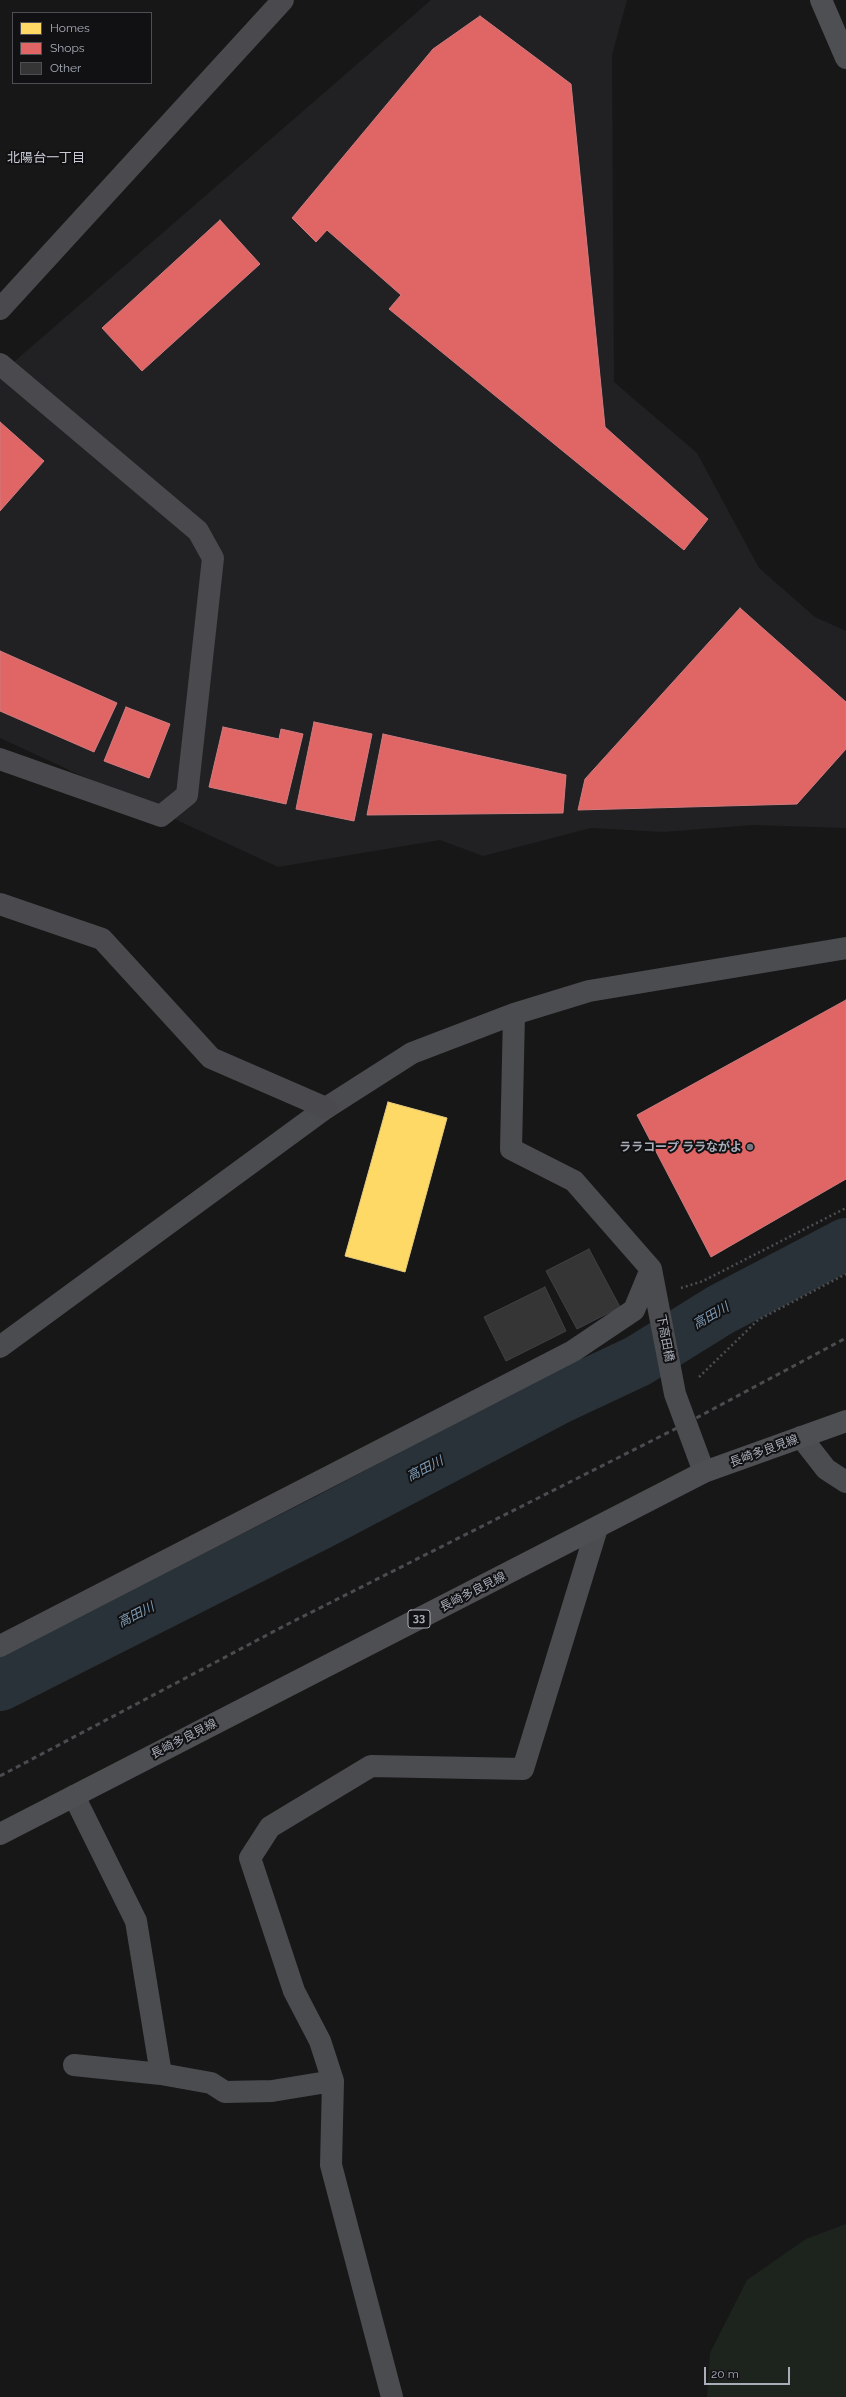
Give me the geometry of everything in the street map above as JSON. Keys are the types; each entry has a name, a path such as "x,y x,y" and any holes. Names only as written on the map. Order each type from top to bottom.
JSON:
{"main road":[{"path":"821,0 846,58"},
{"name":"長崎多良見線","path":"0,1834 704,1472 846,1421"}],"street":[{"path":"0,309 283,0"},
{"path":"0,364 198,531 214,558 187,795 160,816 0,759"},
{"path":"0,904 102,939 211,1058 326,1108"},
{"path":"0,1347 326,1108 412,1053 514,1014 589,991 846,948"},
{"path":"0,1646 573,1351 634,1310 651,1269 574,1181 511,1149 514,1014"},
{"name":"下高田橋","path":"651,1269 674,1387 704,1472"},
{"path":"801,1437 826,1469 846,1482"},
{"path":"392,2397 331,2165 332,2081 320,2041 294,1991 250,1858 270,1827 371,1766 523,1769 597,1528"},
{"path":"74,1796 136,1921 161,2074"},
{"path":"74,2065 161,2074 211,2083 225,2092 272,2091 332,2081"}],"path":[{"path":"656,1295 703,1281 846,1208"},
{"path":"674,1387 698,1378 758,1320 846,1274"}],"shaded area":[{"path":"431,0 627,0 612,55 614,382 697,453 759,568 815,617 846,631 846,828 753,825 663,832 591,828 483,856 440,840 278,867 0,738 0,374"},
{"path":"846,2224 846,2397 707,2397 710,2353 747,2280 806,2239"}],"building: Homes":[{"path":"388,1102 447,1118 405,1272 345,1256"}],"building: Shops":[{"path":"480,16 571,84 605,427 708,519 684,550 389,309 401,295 327,230 316,242 292,218 433,49"},
{"path":"220,220 260,264 142,371 102,328"},
{"path":"0,422 44,461 0,511"},
{"path":"740,608 846,702 846,749 797,804 578,810 585,779"},
{"path":"0,651 117,703 94,752 0,711"},
{"path":"126,707 170,724 149,778 104,761"},
{"path":"314,722 372,734 354,821 296,809"},
{"path":"223,727 279,739 281,729 303,734 286,804 209,787"},
{"path":"383,734 566,775 563,813 367,815"},
{"name":"ララコープ ララながよ","path":"846,1000 846,1179 711,1257 637,1115"}],"building: Other":[{"path":"589,1249 620,1307 577,1329 546,1271"},
{"path":"545,1287 566,1331 506,1361 484,1317"}],"waterway":[{"name":"高田川","path":"0,1685 325,1521 559,1398 638,1361 720,1310 846,1244"}],"railway":[{"path":"0,1776 286,1625 685,1424 846,1338"}],"place":[{"name":"ララコープ ララながよ","path":"750,1147"}],"district":[{"name":"北陽台一丁目","path":"46,158"}]}
